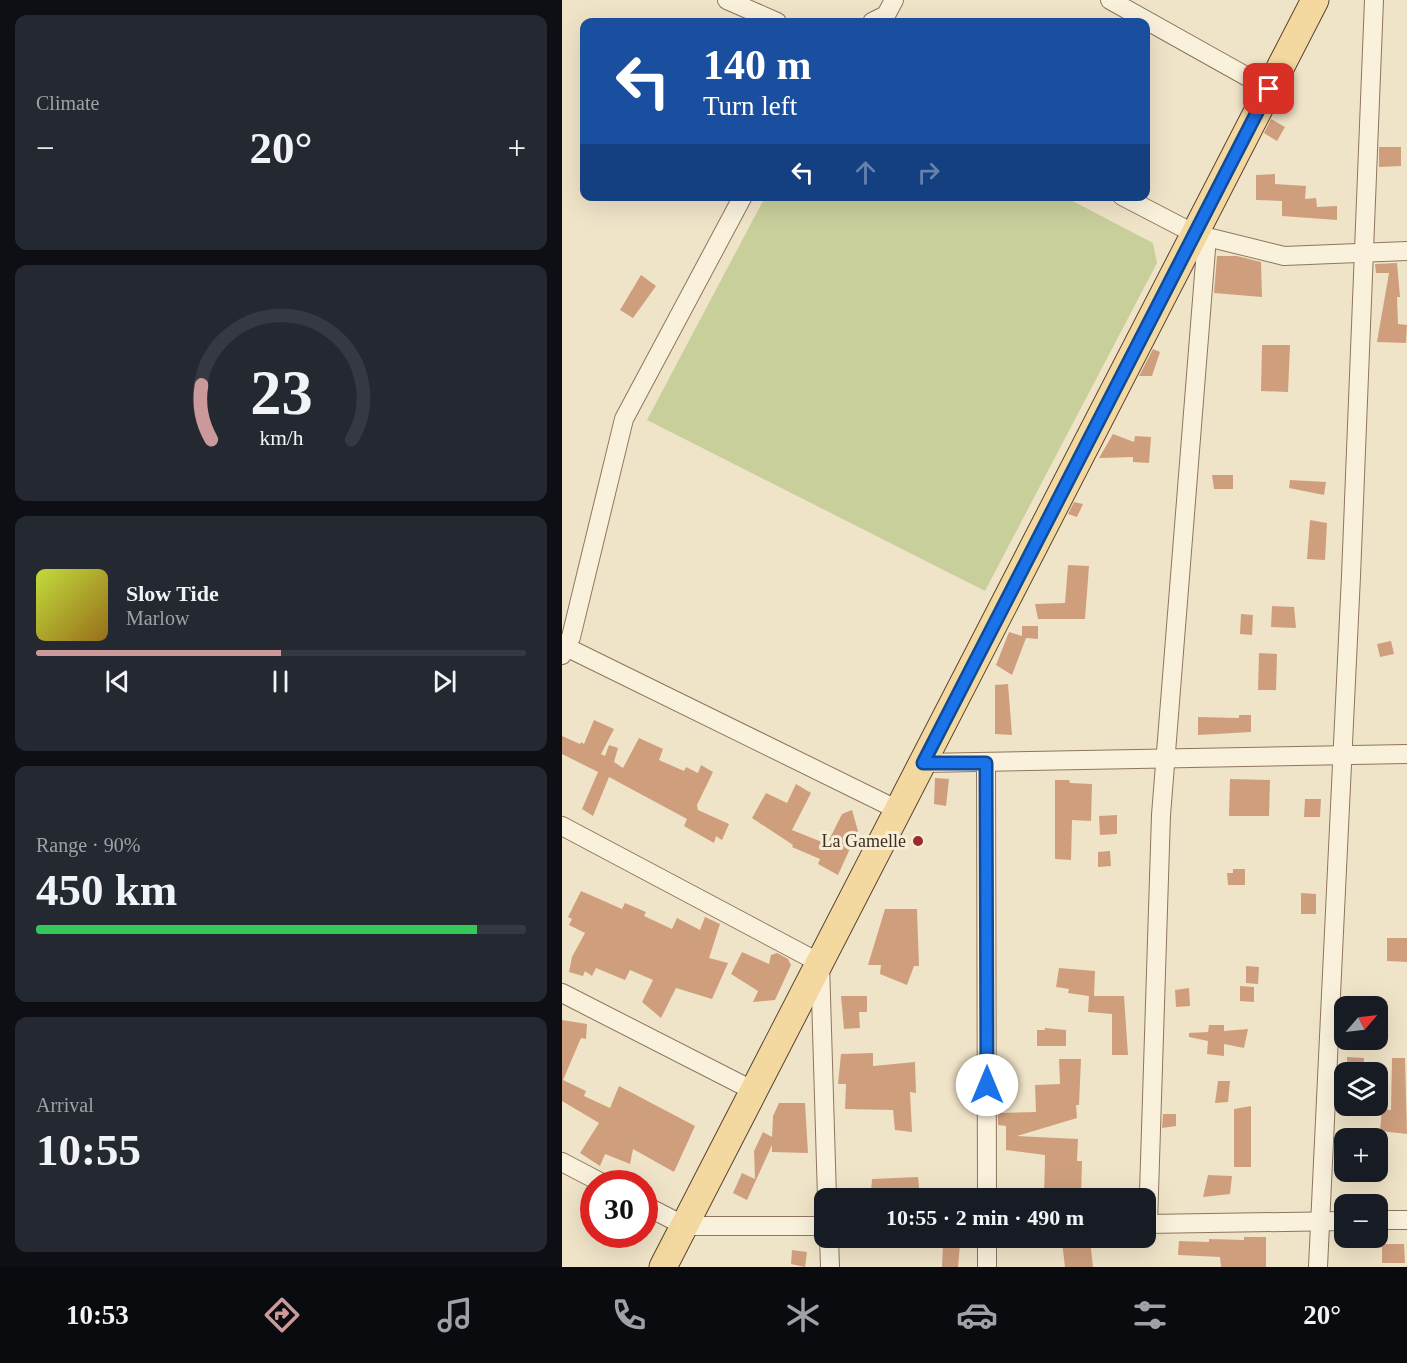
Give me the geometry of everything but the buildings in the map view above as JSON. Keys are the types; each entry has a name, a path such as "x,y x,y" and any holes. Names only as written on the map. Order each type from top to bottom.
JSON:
{"main road":[{"path":"663,1267 898,810 1201,236 1269,89 1315,0"}],"street":[{"path":"727,0 768,18"},
{"path":"880,18 886,15 894,0"},
{"path":"1110,0 1142,18"},
{"path":"1318,1267 1374,0"},
{"path":"1150,22 1269,89"},
{"path":"740,201 624,419 571,637 563,649 898,810"},
{"path":"1132,201 1201,236 1284,256 1406,250"},
{"path":"1148,1188 1165,759 1201,236"},
{"path":"923,763 1406,754"},
{"path":"986,763 987,1188"},
{"path":"562,826 820,963 828,1188"},
{"path":"562,993 754,1091"},
{"path":"562,1162 580,1171"},
{"path":"658,1212 685,1226 814,1226"},
{"path":"1388,1220 1406,1220"},
{"path":"1156,1224 1334,1221"},
{"path":"829,1248 830,1267"},
{"path":"987,1248 987,1267"}],"green space":[{"path":"763,201 1073,201 1153,243 1157,263 985,591 647,420"}],"place":[{"name":"La Gamelle","path":"918,841"}],"route":[{"path":"987,1085 986,763 923,763 1269,89"}]}
